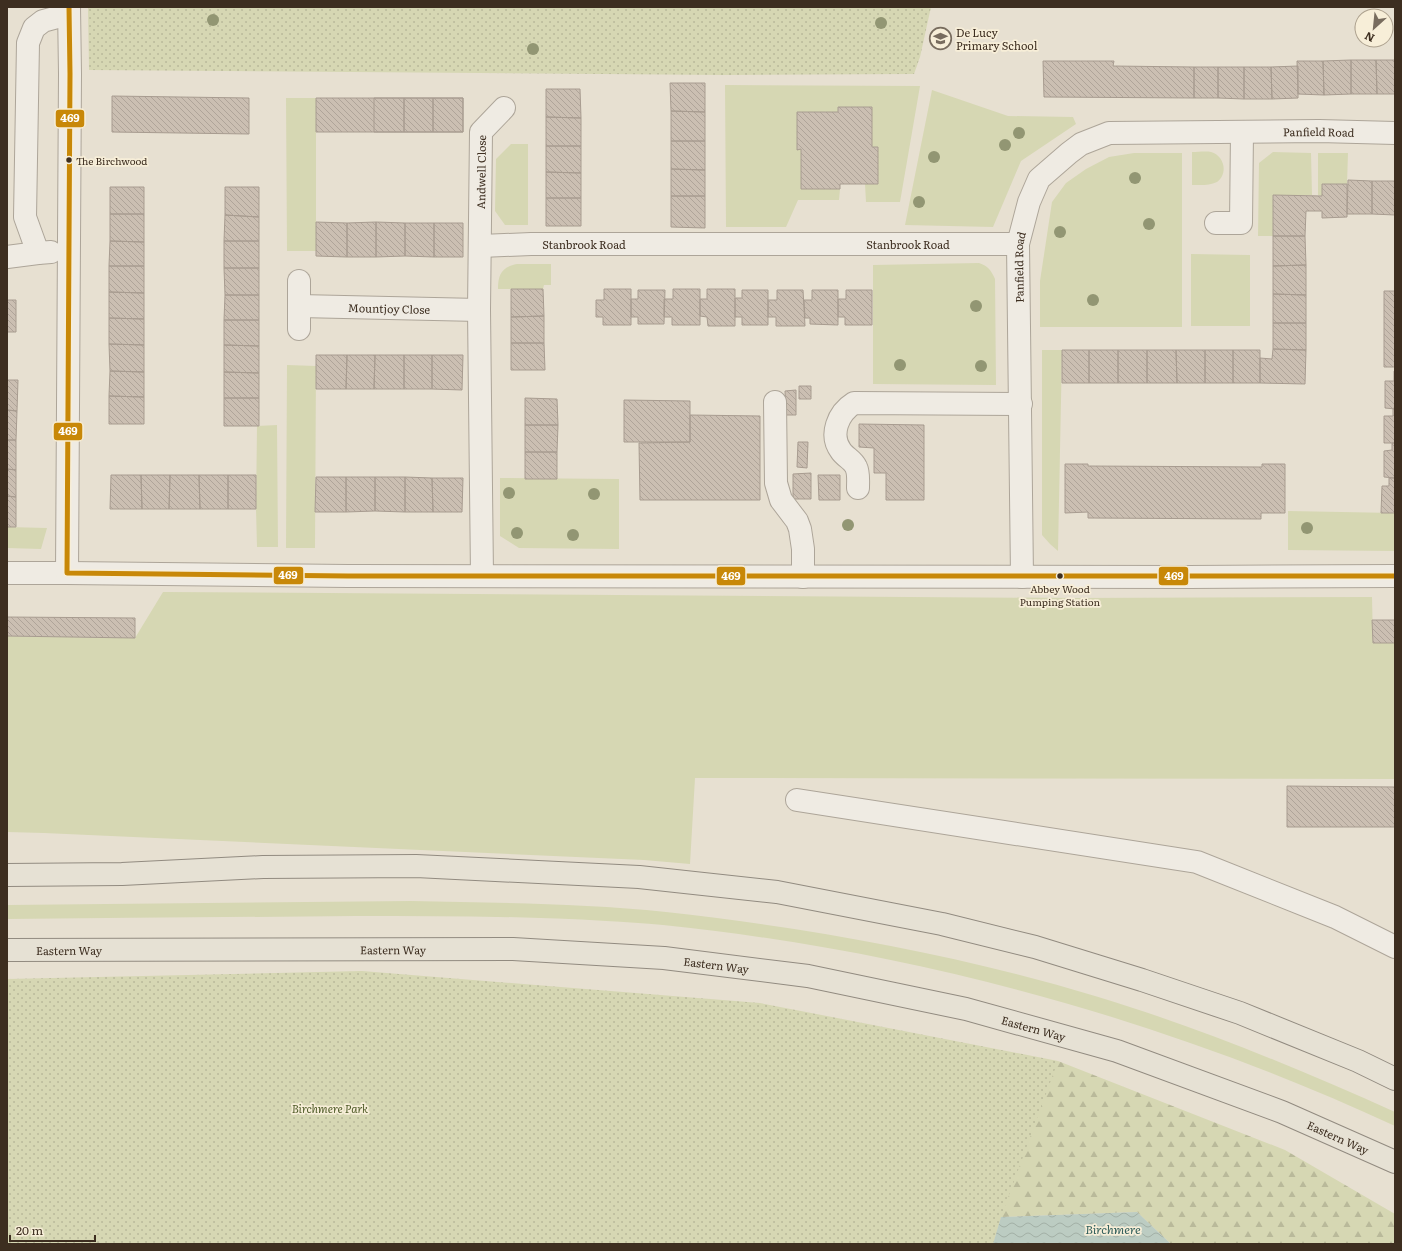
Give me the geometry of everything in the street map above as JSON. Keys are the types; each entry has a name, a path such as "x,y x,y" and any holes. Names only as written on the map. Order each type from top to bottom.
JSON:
{"main road":[{"path":"7,875 122,874 262,867 416,866 639,877 777,892 942,924 1035,947 1142,980 1240,1014 1358,1061 1395,1079"},
{"name":"Eastern Way","path":"7,950 513,949 664,958 808,976 966,1009 1117,1051 1282,1112 1395,1162"}],"street":[{"path":"38,252 25,217 28,43 34,28 43,21 69,10 70,74 67,573"},
{"name":"Andwell Close","path":"481,246 481,132 504,108"},
{"path":"1216,223 1241,223 1242,132"},
{"name":"Panfield Road","path":"1022,577 1018,244 1029,202 1039,179 1081,144 1109,133 1395,133"},
{"name":"Stanbrook Road","path":"481,246 531,244 1018,244"},
{"path":"481,246 479,310 482,576"},
{"path":"7,257 38,252 68,252"},
{"path":"299,281 299,329"},
{"name":"Mountjoy Close","path":"299,306 479,310"},
{"path":"775,402 776,483 780,500 797,521 800,529 803,549 803,577"},
{"path":"858,488 858,472 855,465 842,452 837,444 836,435 836,427 840,416 846,408 854,403 1021,404"},
{"path":"7,573 348,576 803,577 1395,576"},
{"path":"797,800 1197,862 1335,917 1395,947"}],"green space":[{"path":"88,7 931,7 920,57 914,74 724,75 89,70"},
{"path":"725,85 920,86 900,202 866,202 865,184 878,184 878,147 872,147 838,107 838,112 797,112 797,149 801,149 802,189 840,189 839,200 798,200 786,227 726,227"},
{"path":"932,90 1008,116 1073,117 1076,124 1021,161 993,227 905,225"},
{"path":"286,98 316,98 316,251 287,251"},
{"path":"511,144 528,144 528,225 505,225 495,211 496,159"},
{"path":"1192,152 1211,152 1219,157 1222,161 1224,170 1217,182 1208,185 1192,185"},
{"path":"1273,152 1311,153 1312,195 1273,195 1273,236 1258,236 1259,163"},
{"path":"1134,153 1182,153 1182,327 1040,327 1040,281 1052,202 1066,183 1086,169 1109,157"},
{"path":"1318,153 1348,153 1347,184 1323,184 1322,196 1318,195"},
{"path":"1191,254 1250,255 1250,326 1191,326"},
{"path":"979,263 989,269 995,279 996,385 873,384 873,265"},
{"path":"517,264 551,264 551,285 544,285 543,289 498,289 500,275 504,269"},
{"path":"1042,350 1062,350 1058,551 1042,535"},
{"path":"287,365 316,366 315,548 286,548"},
{"path":"277,425 278,547 257,547 257,426"},
{"path":"500,478 619,479 619,549 519,548 500,536"},
{"path":"1288,511 1395,513 1395,551 1288,550"},
{"path":"7,527 47,528 41,549 7,548"},
{"path":"163,592 1074,598 1372,597 1373,643 1395,643 1395,779 695,778 690,864 644,860 7,832 7,636 135,638"},
{"path":"411,901 570,905 634,909 720,918 883,944 990,967 1133,1008 1247,1049 1395,1112 1395,1126 1308,1088 1219,1053 1129,1022 1037,995 945,972 852,952 758,937 663,925 575,919 513,917 356,916 7,919 7,905"},
{"name":"Birchmere Park","path":"362,971 760,1003 1058,1061 1001,1217 993,1244 7,1244 7,979"},
{"path":"1058,1061 1285,1150 1395,1214 1395,1244 1171,1244 1137,1212 1001,1217 993,1244 859,1244 888,1136"}],"water":[{"name":"Birchmere","path":"1137,1212 1171,1244 993,1244 1001,1217"}],"building":[{"path":"1351,60 1376,60 1377,94 1351,94"},
{"path":"1351,60 1351,94 1324,95 1323,61"},
{"path":"1376,60 1395,60 1395,94 1377,94"},
{"path":"1043,61 1114,61 1113,66 1194,67 1194,98 1044,97"},
{"path":"1297,61 1323,61 1324,95 1298,94"},
{"path":"1298,66 1298,98 1272,99 1271,67"},
{"path":"1194,67 1218,67 1218,98 1194,98"},
{"path":"1218,67 1244,67 1244,99 1218,98"},
{"path":"1244,67 1271,67 1272,99 1244,99"},
{"path":"670,83 705,83 705,112 671,111"},
{"path":"546,89 580,89 581,118 546,117"},
{"path":"112,96 249,98 249,134 112,132"},
{"path":"316,98 463,98 463,132 316,132"},
{"path":"374,98 404,98 404,132 374,132"},
{"path":"404,98 433,98 433,132 404,132"},
{"path":"433,98 463,98 463,132 433,132"},
{"path":"838,107 872,107 872,147 878,147 878,184 840,184 840,189 801,189 801,149 797,150 797,112 838,112"},
{"path":"671,111 705,112 705,141 671,141"},
{"path":"546,117 581,118 581,146 546,146"},
{"path":"671,141 705,141 705,170 671,169"},
{"path":"546,146 581,146 581,173 546,172"},
{"path":"671,169 705,170 705,196 671,196"},
{"path":"546,172 581,173 581,198 546,198"},
{"path":"1348,180 1372,181 1372,214 1347,214"},
{"path":"1372,181 1395,181 1395,215 1372,214"},
{"path":"1322,184 1347,184 1347,217 1322,218 1322,211 1306,211 1305,236 1273,236 1273,195 1322,196"},
{"path":"110,187 144,187 144,214 110,214"},
{"path":"225,187 259,187 259,217 225,215"},
{"path":"671,196 705,196 705,228 671,227"},
{"path":"546,198 581,198 581,226 546,226"},
{"path":"110,214 144,214 144,242 110,241"},
{"path":"225,215 259,217 259,241 224,241"},
{"path":"316,222 347,223 347,257 316,256"},
{"path":"376,222 405,223 405,256 376,257"},
{"path":"376,222 376,257 347,257 347,223"},
{"path":"405,223 434,223 434,257 405,256"},
{"path":"434,223 463,223 463,257 434,257"},
{"path":"1273,236 1305,236 1306,265 1273,266"},
{"path":"110,241 144,242 144,266 109,266"},
{"path":"224,241 259,241 259,268 224,268"},
{"path":"1306,265 1306,295 1273,294 1273,266"},
{"path":"109,266 144,266 144,293 109,292"},
{"path":"224,268 259,268 259,295 225,295"},
{"path":"511,289 543,289 544,316 511,317"},
{"path":"604,289 631,289 631,325 603,325 603,317 596,317 596,300 604,300"},
{"path":"673,289 700,289 700,325 672,325 672,317 664,317 664,299 673,299"},
{"path":"707,289 735,289 735,326 708,326 707,317 700,316 700,299 707,299"},
{"path":"638,290 665,290 664,324 638,324 638,317 631,317 631,299 638,299"},
{"path":"742,290 768,290 768,325 742,325 742,317 735,317 735,298 742,298"},
{"path":"777,290 803,290 805,326 776,326 776,317 768,317 768,300 777,300"},
{"path":"812,290 838,290 838,325 810,324 810,318 805,318 804,300 812,300"},
{"path":"846,290 872,290 872,325 845,325 845,317 838,317 838,299 846,299"},
{"path":"1384,291 1395,291 1395,367 1384,367"},
{"path":"109,292 144,293 144,319 109,318"},
{"path":"1273,294 1306,295 1306,323 1273,323"},
{"path":"225,295 259,295 259,320 224,320"},
{"path":"7,300 16,300 16,332 7,332"},
{"path":"544,316 544,343 511,343 511,317"},
{"path":"109,318 144,319 144,345 109,344"},
{"path":"224,320 259,320 259,346 224,345"},
{"path":"1273,323 1306,323 1306,350 1273,349"},
{"path":"511,343 544,343 545,370 511,370"},
{"path":"109,344 144,345 144,372 110,371"},
{"path":"224,345 259,346 259,373 224,372"},
{"path":"1273,349 1306,350 1305,384 1260,383 1260,358 1272,359"},
{"path":"1062,350 1089,350 1089,383 1062,383"},
{"path":"1089,350 1118,350 1118,383 1089,383"},
{"path":"1118,350 1147,350 1147,383 1118,383"},
{"path":"1147,350 1176,350 1177,383 1147,383"},
{"path":"1176,350 1205,350 1205,383 1177,383"},
{"path":"1205,350 1233,350 1233,383 1205,383"},
{"path":"1233,350 1260,350 1260,383 1233,383"},
{"path":"316,355 347,355 346,389 316,389"},
{"path":"347,355 375,355 374,389 346,389"},
{"path":"375,355 404,355 404,389 374,389"},
{"path":"404,355 432,355 432,389 404,389"},
{"path":"432,355 463,355 462,390 432,389"},
{"path":"110,371 144,372 144,397 109,396"},
{"path":"1394,371 1395,409 1385,408 1385,381 1394,381"},
{"path":"224,372 259,373 259,398 224,398"},
{"path":"7,380 18,380 17,411 7,410"},
{"path":"799,386 811,386 811,399 799,399"},
{"path":"796,390 796,415 786,415 785,391"},
{"path":"109,396 144,397 144,424 109,424"},
{"path":"224,398 259,398 259,426 224,426"},
{"path":"525,398 557,399 558,425 525,425"},
{"path":"624,400 690,401 690,442 624,442"},
{"path":"1393,408 1395,409 1395,443 1384,443 1384,416 1393,416"},
{"path":"7,410 17,411 16,440 7,440"},
{"path":"690,415 760,416 760,500 640,500 639,443 690,442"},
{"path":"859,424 924,425 924,500 886,500 886,473 874,473 874,448 859,447"},
{"path":"525,425 558,425 557,452 525,452"},
{"path":"7,440 16,440 16,470 7,469"},
{"path":"798,442 808,442 807,468 797,467"},
{"path":"1392,443 1395,443 1395,478 1384,477 1384,451 1392,450"},
{"path":"525,452 557,452 557,479 525,479"},
{"path":"1065,464 1088,464 1088,466 1262,467 1262,464 1285,464 1285,513 1261,513 1261,519 1088,518 1088,512 1065,513"},
{"path":"7,469 16,470 16,497 7,496"},
{"path":"811,473 811,499 793,499 793,474"},
{"path":"111,475 141,475 142,509 110,509"},
{"path":"141,475 170,475 169,509 142,509"},
{"path":"170,475 199,475 200,509 169,509"},
{"path":"199,475 228,475 228,509 200,509"},
{"path":"228,475 256,475 256,509 228,509"},
{"path":"818,475 840,475 840,500 819,500"},
{"path":"316,477 346,477 346,512 315,512"},
{"path":"346,477 375,477 375,511 346,512"},
{"path":"375,477 405,477 405,512 375,511"},
{"path":"405,477 432,478 433,512 405,512"},
{"path":"432,478 463,478 462,512 433,512"},
{"path":"1389,478 1395,478 1395,513 1381,513 1382,486 1389,486"},
{"path":"7,496 16,497 16,527 7,527"},
{"path":"7,617 135,618 135,638 7,636"},
{"path":"1372,620 1395,620 1395,643 1373,643"},
{"path":"1287,786 1395,787 1395,827 1287,827"}],"transit line":[{"name":"469","path":"67,573 70,74 69,7"},
{"name":"469","path":"67,573 348,576 1395,576"}],"place":[{"name":"De Lucy Primary School","path":"941,38"},
{"name":"The Birchwood","path":"69,160"},
{"name":"Abbey Wood Pumping Station","path":"1060,576"}]}
